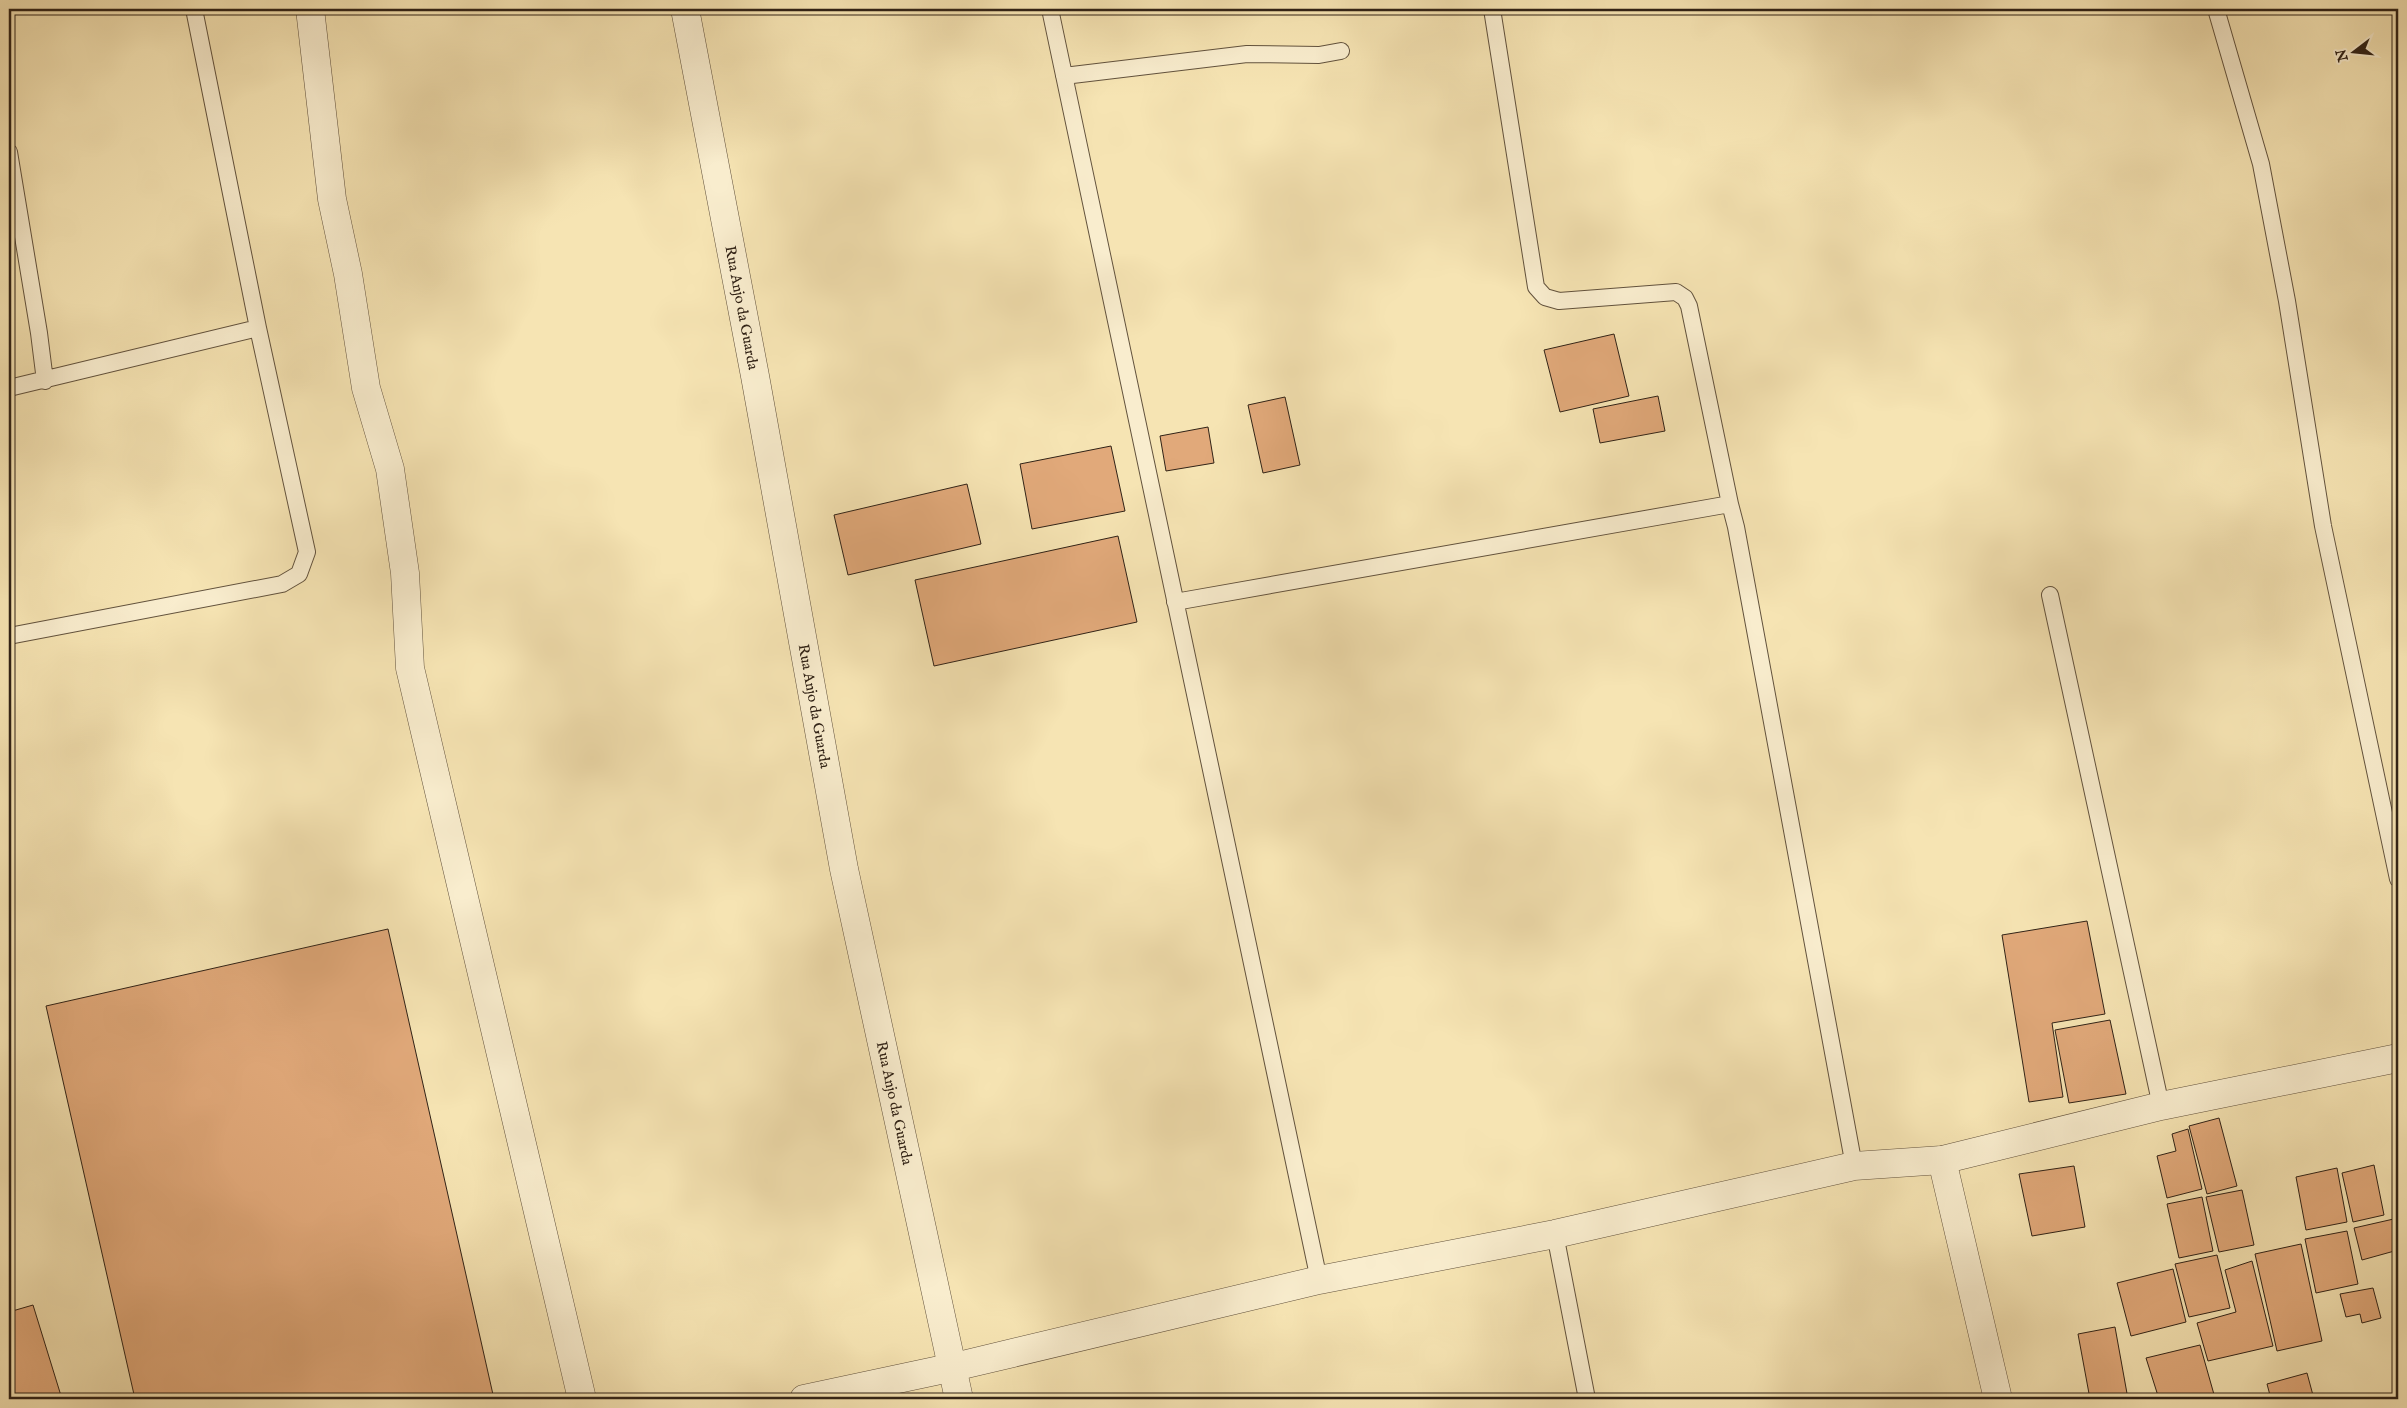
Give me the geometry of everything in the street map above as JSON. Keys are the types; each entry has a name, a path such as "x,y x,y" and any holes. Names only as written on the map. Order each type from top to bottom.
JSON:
{"street":[{"path":"310,9 332,199 348,274 366,388 390,469 404,573 410,668 582,1399"},
{"name":"Rua Anjo da Guarda","path":"685,9 755,376 844,869 954,1366 959,1399"},
{"path":"804,1399 954,1366 1319,1280 1556,1234 1854,1166 1942,1160 2162,1106 2398,1058"},
{"path":"1942,1160 1998,1399"}],"lane":[{"path":"9,636 282,584 299,574 308,552 258,328 194,9"},
{"path":"1050,9 1319,1280"},
{"path":"1492,9 1536,287 1545,298 1559,301 1676,292 1685,298 1689,306 1736,526 1854,1166"},
{"path":"2216,9 2261,164 2287,301 2323,526 2347,628 2398,879"},
{"path":"1064,76 1247,54 1319,54 1341,51"},
{"path":"9,152 39,333 45,381"},
{"path":"9,388 45,381 258,328"},
{"path":"1174,602 1730,504"},
{"path":"2050,595 2162,1106"},
{"path":"1556,1234 1587,1399"}],"building":[{"path":"1614,334 1629,396 1560,412 1544,350"},
{"path":"1658,396 1665,431 1600,443 1593,409"},
{"path":"1285,397 1300,465 1263,473 1248,405"},
{"path":"1208,427 1214,463 1166,471 1160,436"},
{"path":"1111,446 1125,511 1032,529 1020,464"},
{"path":"967,484 981,544 848,575 834,515"},
{"path":"1118,536 1137,622 934,666 915,580"},
{"path":"2087,921 2105,1014 2052,1023 2063,1097 2029,1102 2002,935"},
{"path":"388,929 494,1399 135,1399 46,1006"},
{"path":"2110,1020 2126,1094 2069,1103 2055,1030"},
{"path":"2219,1118 2237,1186 2207,1194 2189,1126"},
{"path":"2188,1129 2202,1189 2167,1198 2157,1156 2176,1151 2172,1134"},
{"path":"2374,1165 2384,1215 2353,1222 2342,1173"},
{"path":"2074,1166 2085,1227 2032,1236 2019,1174"},
{"path":"2337,1168 2347,1222 2306,1230 2296,1177"},
{"path":"2242,1190 2254,1245 2219,1252 2206,1197"},
{"path":"2202,1197 2213,1251 2179,1258 2167,1204"},
{"path":"2398,1218 2398,1250 2362,1260 2354,1228"},
{"path":"2347,1231 2358,1284 2316,1293 2305,1239"},
{"path":"2301,1244 2322,1341 2277,1351 2255,1254"},
{"path":"2217,1255 2230,1308 2189,1317 2175,1264"},
{"path":"2252,1261 2273,1346 2208,1361 2197,1323 2236,1312 2225,1270"},
{"path":"2173,1269 2186,1322 2131,1336 2117,1283"},
{"path":"2373,1288 2381,1318 2362,1323 2360,1314 2346,1317 2340,1294"},
{"path":"33,1305 62,1399 9,1399 9,1312"},
{"path":"2115,1327 2128,1399 2090,1399 2078,1334"},
{"path":"2200,1345 2215,1398 2159,1399 2146,1358"},
{"path":"2307,1373 2314,1399 2271,1399 2267,1384"}]}
